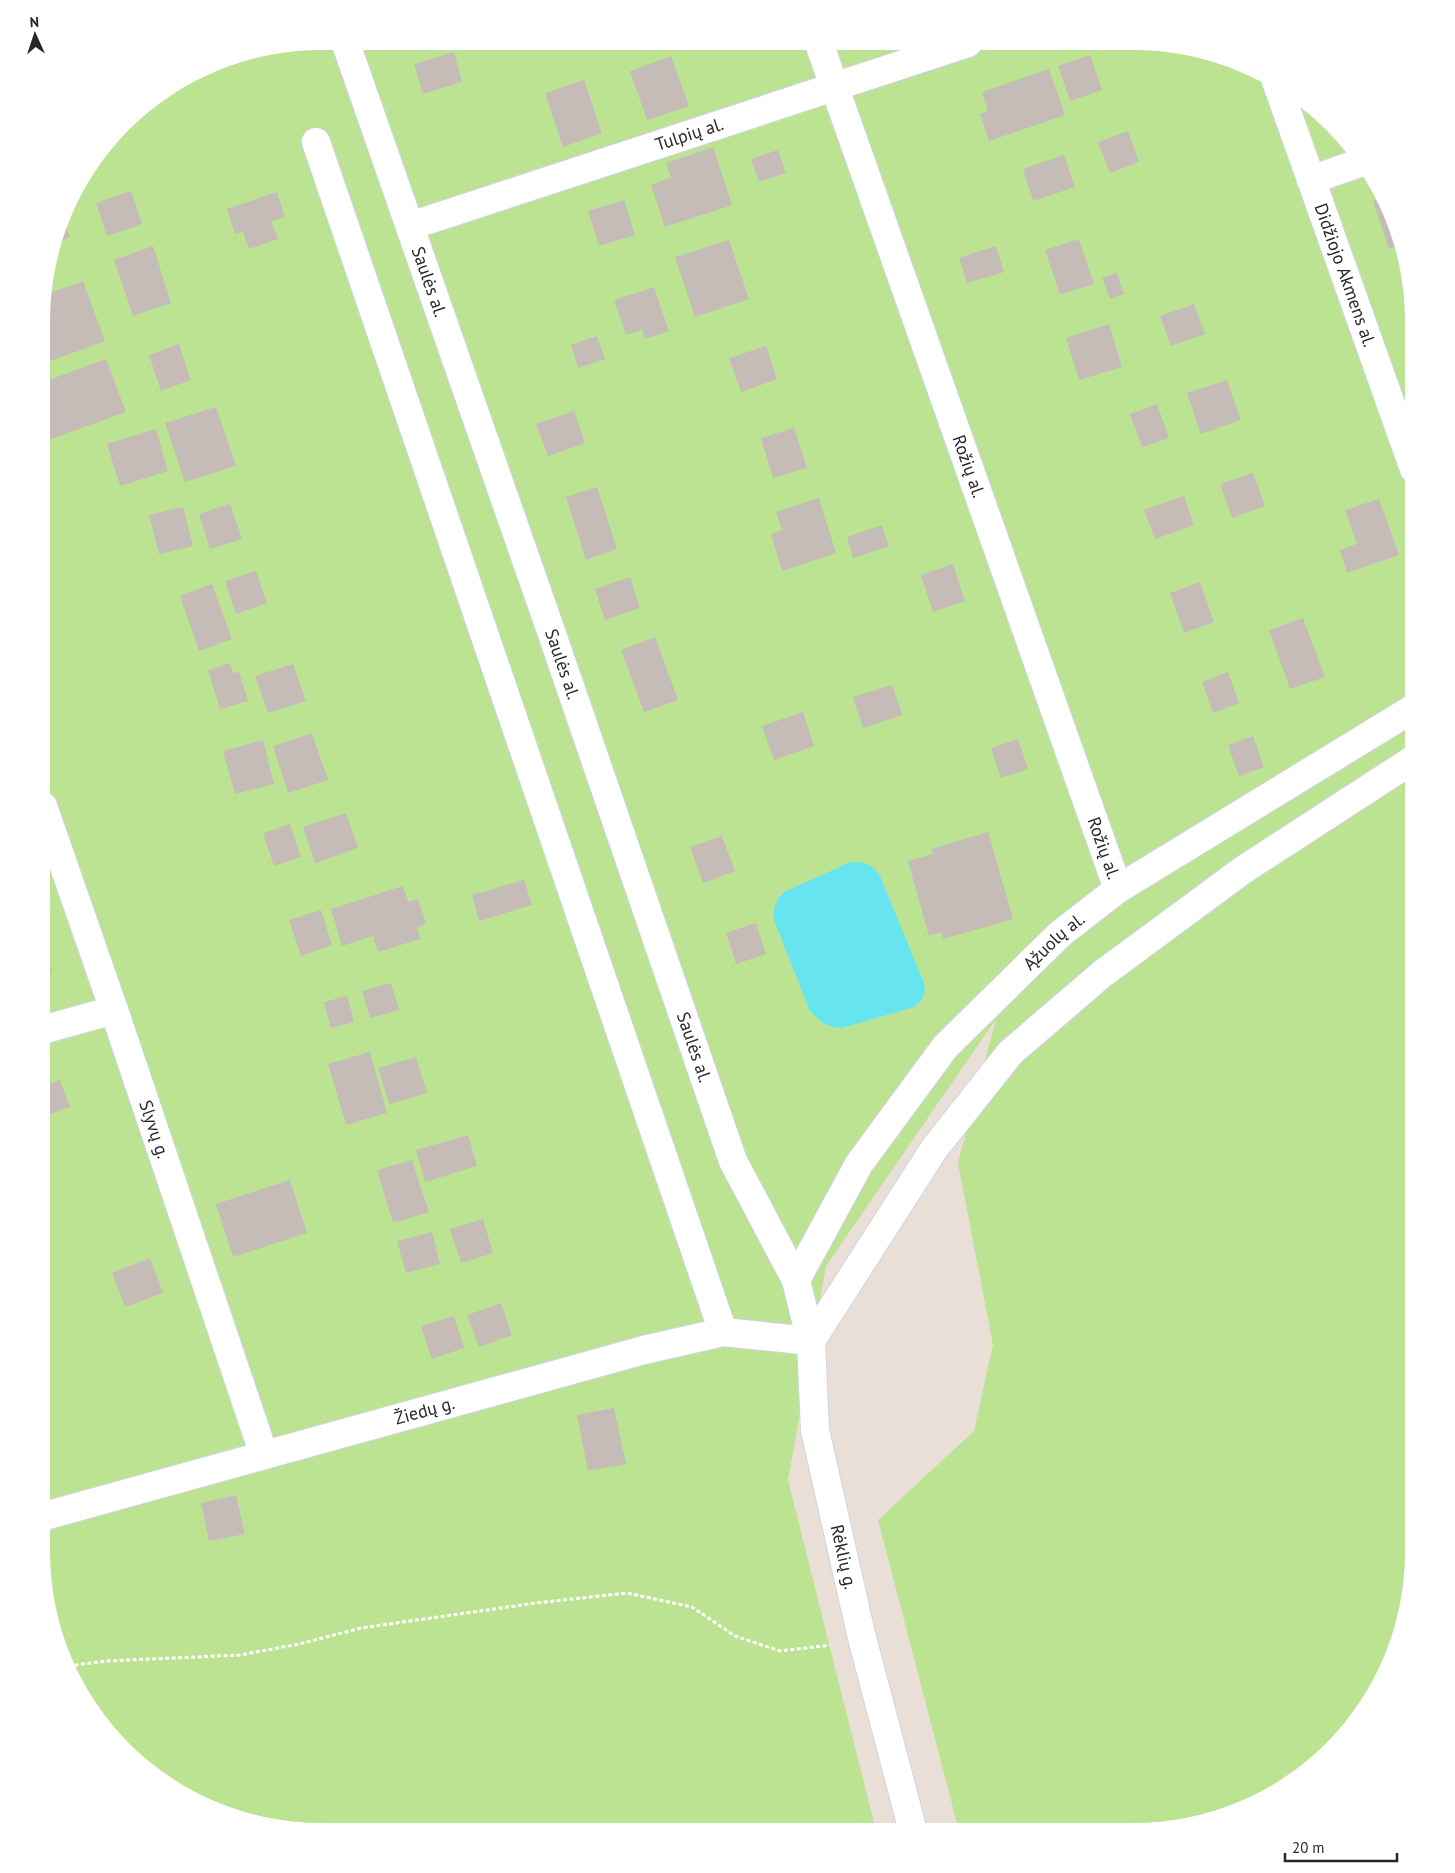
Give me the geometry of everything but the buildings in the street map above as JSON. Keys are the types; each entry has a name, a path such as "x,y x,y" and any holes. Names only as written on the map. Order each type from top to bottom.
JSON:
{"street":[{"name":"Saulės al.","path":"348,50 546,615 733,1161 796,1280"},
{"name":"Rožių al.","path":"821,50 1118,889"},
{"name":"Tulpių al.","path":"410,226 946,50"},
{"name":"Didžiojo Akmens al.","path":"1280,93 1405,444"},
{"path":"316,142 723,1332"},
{"path":"1311,180 1355,164"},
{"name":"Ąžuolų al.","path":"796,1280 859,1164 945,1047 1060,934 1118,889 1405,714"},
{"path":"811,1341 934,1149 1010,1053 1102,974 1243,870 1405,765"},
{"name":"Slyvų g.","path":"50,826 264,1455"},
{"path":"50,1028 114,1010"},
{"name":"Rėklių g.","path":"796,1280 811,1341 815,1430 861,1634 911,1823"},
{"name":"Žiedų g.","path":"50,1514 644,1350 723,1332 811,1341"}],"path":[{"path":"75,1665 106,1661 240,1655 299,1644 361,1628 627,1592 692,1607 735,1636 780,1651 826,1646 861,1634"}],"green space":[{"path":"321,50 1134,50 1169,52 1221,64 1254,78 1270,86 1313,117 1338,142 1359,170 1377,201 1391,234 1403,286 1405,321 1405,1552 1400,1605 1391,1639 1377,1672 1369,1688 1349,1717 1313,1756 1270,1787 1221,1809 1169,1821 1134,1823 957,1823 878,1520 974,1431 993,1345 958,1163 996,1019 826,1266 788,1480 874,1823 321,1823 268,1818 234,1809 201,1795 185,1787 142,1756 117,1731 86,1688 64,1639 52,1587 50,1552 50,321 52,286 64,234 78,201 86,185 117,142 142,117 185,86 234,64 286,52"}],"water":[{"path":"851,862 868,864 880,876 924,983 925,991 922,999 914,1007 842,1028 824,1023 810,1011 774,920 774,912 777,901 784,892"}]}
